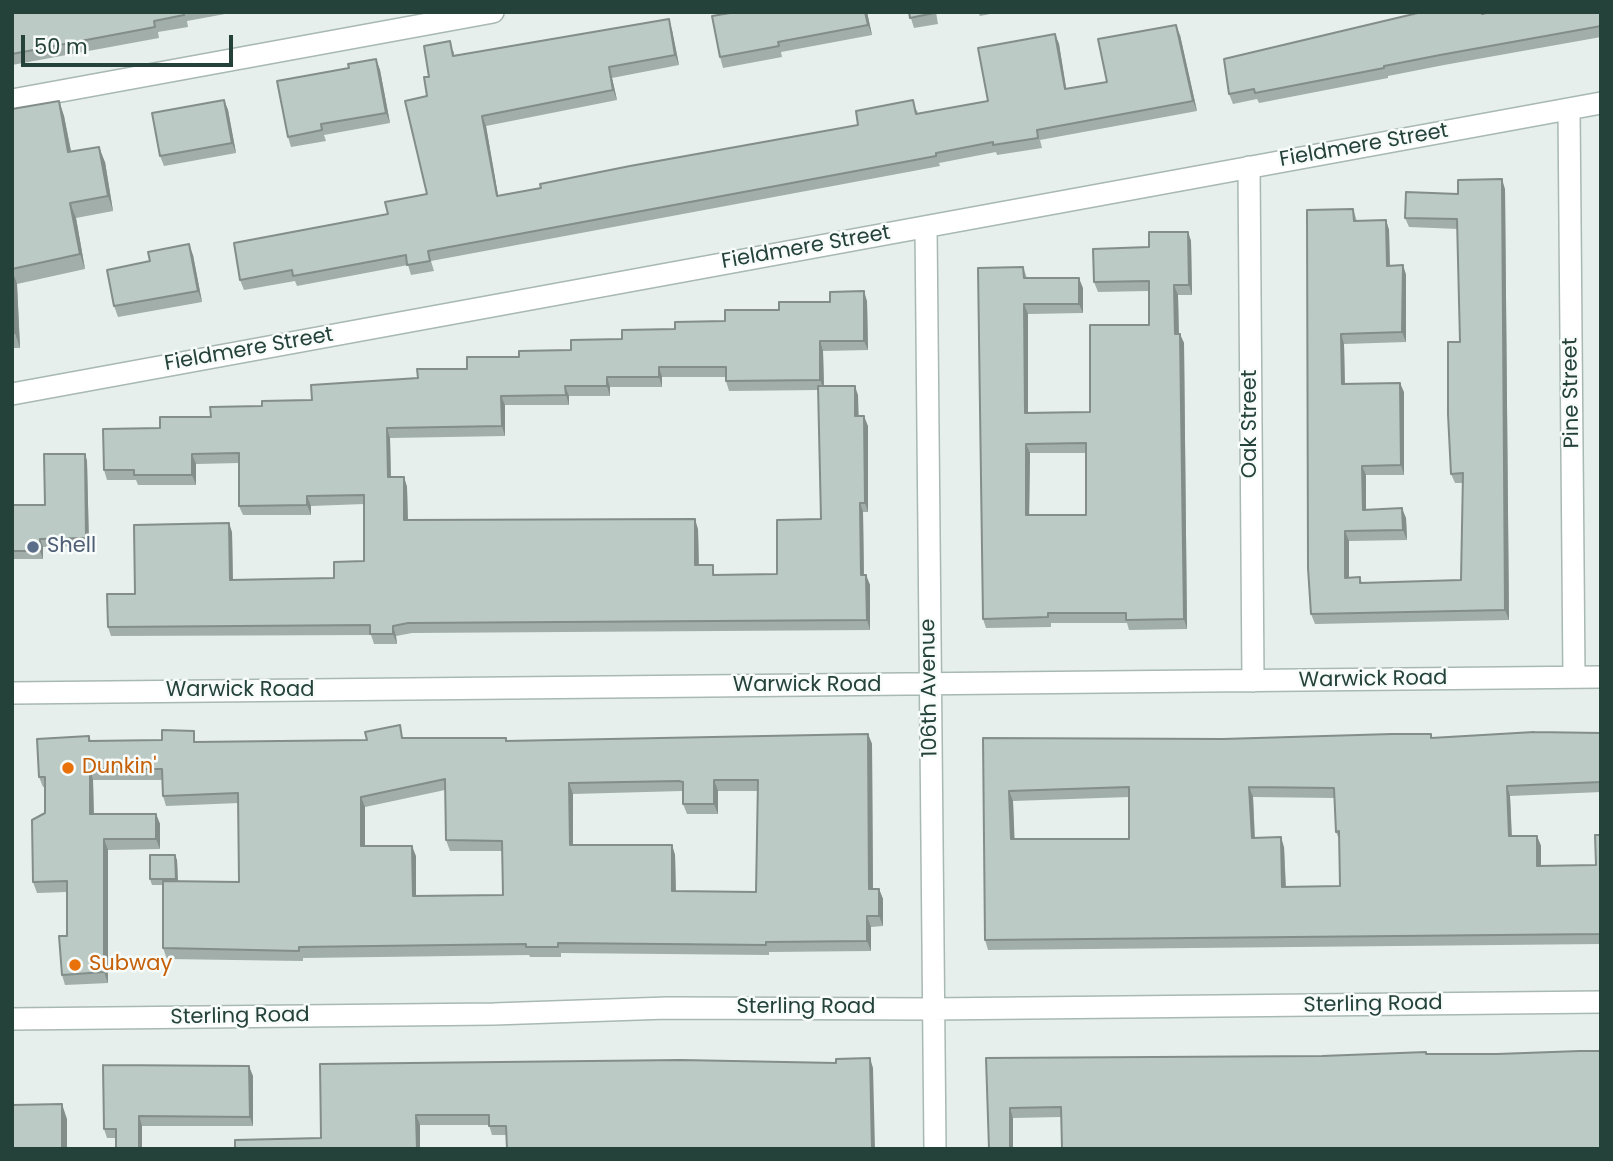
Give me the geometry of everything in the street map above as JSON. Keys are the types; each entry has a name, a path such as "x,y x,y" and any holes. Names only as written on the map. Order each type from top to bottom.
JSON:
{"street":[{"path":"12,100 493,12"},
{"name":"Fieldmere Street","path":"12,394 1601,103"},
{"name":"Pine Street","path":"1569,109 1574,677"},
{"name":"Oak Street","path":"1249,167 1253,681"},
{"name":"106th Avenue","path":"926,227 928,685 935,1149"},
{"name":"Warwick Road","path":"12,693 1601,677"},
{"name":"Sterling Road","path":"12,1019 494,1014 667,1008 932,1009 1601,1002"}],"building":[{"path":"12,12 184,12 184,15 154,21 155,27 12,54"},
{"path":"736,12 865,12 868,25 778,42 779,46 720,57 712,16"},
{"path":"909,12 934,12 934,13 910,18"},
{"path":"1422,12 1601,12 1601,26 1440,55 1255,93 1254,89 1229,94 1224,59"},
{"path":"669,19 675,55 609,67 613,90 482,116 497,196 541,188 540,184 630,166 858,125 856,111 913,100 916,114 988,101 978,48 1055,34 1065,89 1107,82 1098,39 1176,25 1193,101 1037,130 1038,138 993,145 993,142 936,153 936,156 428,251 430,261 407,265 406,255 293,276 292,270 240,280 234,243 388,214 385,202 427,194 405,101 427,96 424,77 429,77 424,46 450,41 453,56"},
{"path":"376,59 386,113 321,124 322,130 288,137 277,81 349,68 348,64"},
{"path":"224,100 232,143 160,156 152,113"},
{"path":"59,101 68,152 99,147 108,196 70,203 80,254 12,269 12,109"},
{"path":"1502,179 1505,610 1311,614 1308,568 1307,210 1353,209 1354,221 1386,220 1387,266 1403,265 1402,332 1341,334 1342,384 1400,383 1401,465 1362,466 1363,510 1402,508 1403,530 1345,531 1345,578 1360,577 1360,583 1461,580 1463,473 1451,474 1448,414 1448,342 1460,342 1457,219 1405,218 1406,192 1458,194 1458,180"},
{"path":"1149,232 1188,232 1189,285 1174,285 1175,334 1180,334 1184,619 1126,620 1126,613 1048,613 1048,617 983,619 978,268 1023,267 1024,278 1079,278 1079,304 1024,304 1025,413 1090,412 1090,325 1149,325 1149,281 1094,282 1093,249 1149,247","holes":["1086,443 1086,515 1026,515 1026,444"]},
{"path":"189,244 198,291 114,306 107,270 150,261 148,252"},
{"path":"12,276 15,333 12,333"},
{"path":"864,291 864,341 820,341 820,380 726,381 726,367 659,367 659,377 607,377 607,386 565,386 566,395 501,396 502,426 387,428 388,477 404,477 404,520 695,519 695,565 713,565 713,575 777,574 777,520 821,519 818,386 855,386 855,416 864,416 865,503 860,503 861,575 866,575 867,620 408,623 393,626 393,634 370,634 370,625 108,627 107,594 135,594 134,525 229,523 230,580 334,578 334,562 364,561 364,495 307,496 307,505 239,506 239,453 192,454 192,475 134,475 134,470 104,470 103,429 160,428 160,417 211,417 210,407 262,406 262,401 312,400 311,385 418,378 417,369 467,369 467,357 519,357 519,351 571,350 571,340 622,339 622,330 675,329 675,322 725,321 725,310 779,310 779,302 830,302 830,292"},
{"path":"44,454 85,454 86,538 40,539 40,551 12,551 12,505 45,505"},
{"path":"400,725 402,738 506,738 506,741 868,734 869,889 879,889 879,916 867,916 867,941 766,942 766,945 558,943 558,947 526,947 526,944 299,947 299,951 163,948 163,881 239,882 238,793 163,796 162,769 90,769 90,814 156,814 156,839 104,839 104,972 62,975 59,936 67,936 67,881 33,882 32,820 45,813 45,777 39,777 37,739 89,736 89,741 162,740 162,730 194,731 194,742 367,740 365,732","holes":["445,779 446,840 502,841 503,895 413,896 412,846 361,846 361,797","714,780 758,780 756,892 672,891 672,845 570,845 569,783 679,781 683,782 683,804 714,804"]},
{"path":"1534,732 1601,733 1601,782 1507,786 1509,836 1537,836 1537,866 1596,865 1595,835 1601,835 1601,934 985,940 983,738 1223,739 1431,734 1431,738","holes":["1129,787 1129,839 1011,839 1009,791","1249,787 1334,788 1336,832 1339,831 1340,886 1282,887 1281,837 1252,838"]},
{"path":"150,855 175,855 176,879 150,879"},
{"path":"1601,1051 1601,1149 1062,1149 1061,1107 1010,1108 1010,1149 989,1149 986,1058"},
{"path":"870,1058 872,1149 507,1149 506,1126 489,1126 489,1115 416,1115 417,1149 235,1149 235,1140 321,1138 320,1064 681,1060 836,1063 836,1059"},
{"path":"103,1065 249,1066 250,1117 139,1116 139,1149 116,1149 116,1129 104,1129"},
{"path":"62,1104 62,1149 12,1149 12,1105"}],"place":[{"name":"Shell","path":"33,547"},
{"name":"Dunkin'","path":"68,768"},
{"name":"Subway","path":"75,965"}]}
